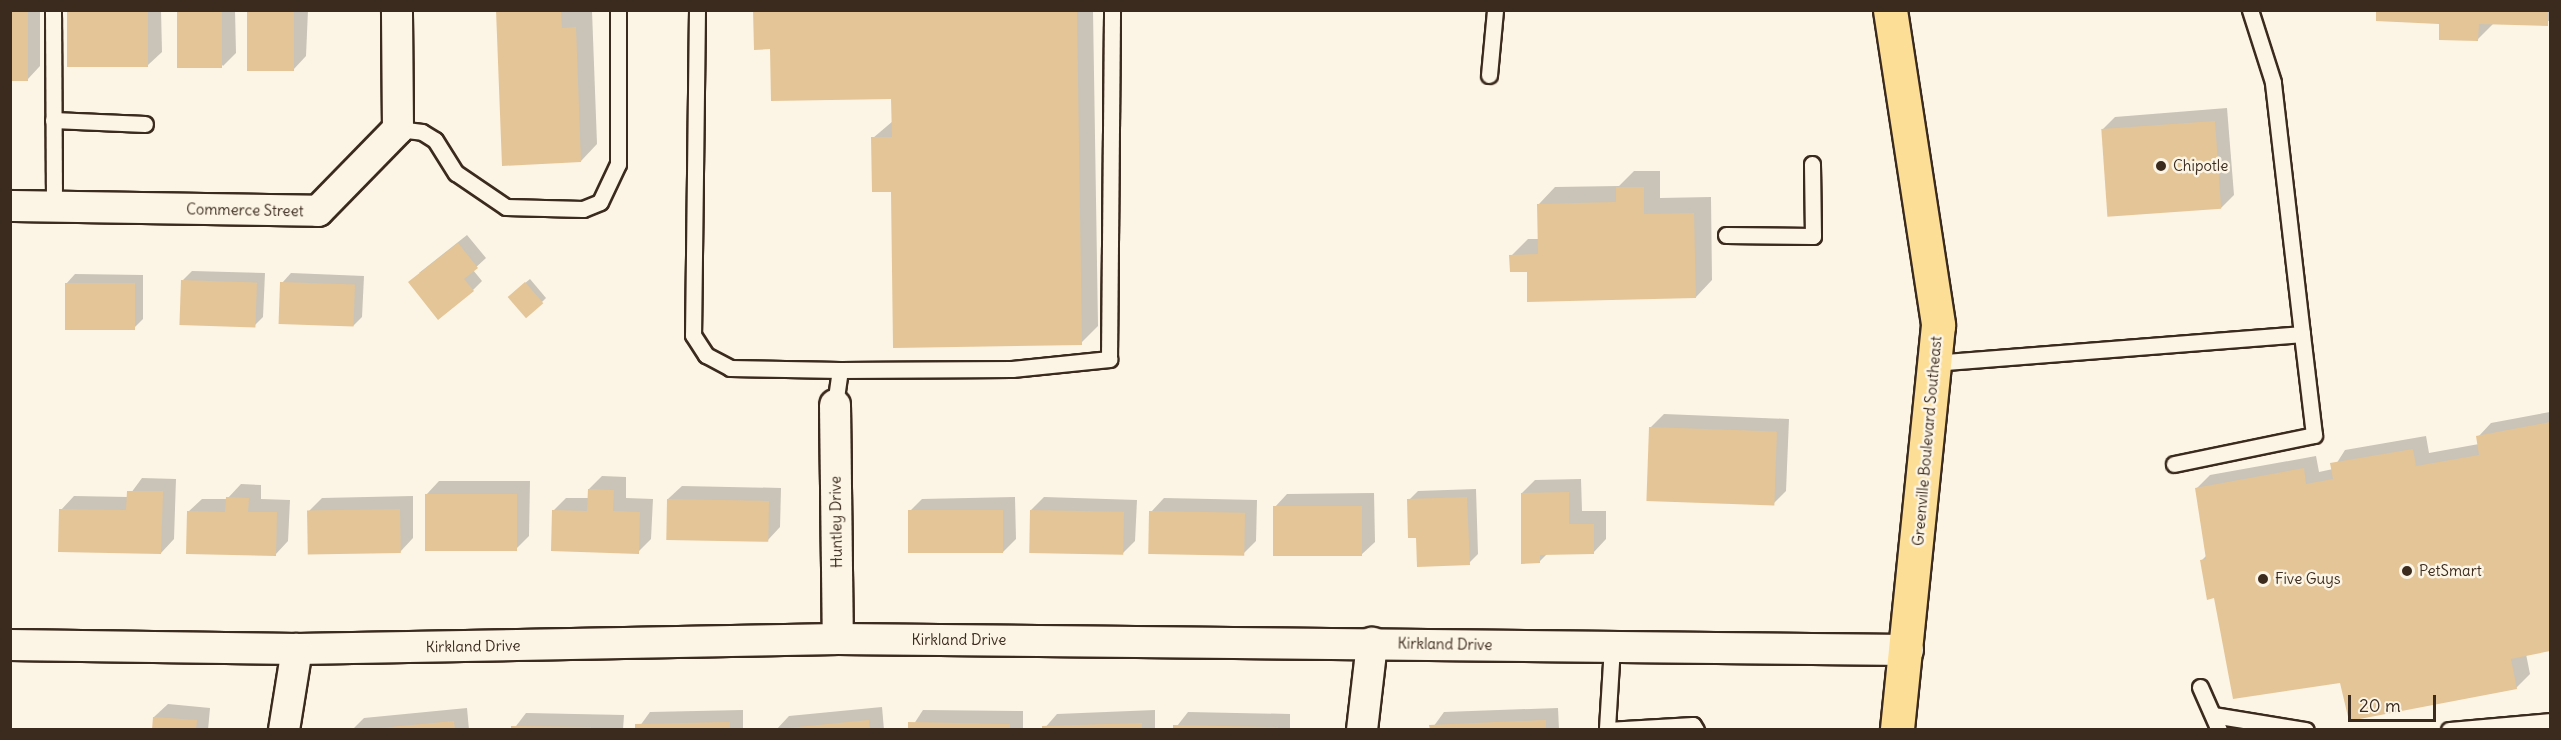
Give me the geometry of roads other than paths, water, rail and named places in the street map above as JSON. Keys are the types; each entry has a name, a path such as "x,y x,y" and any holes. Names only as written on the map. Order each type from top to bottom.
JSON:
{"highway":[{"name":"Greenville Boulevard Southeast","path":"1890,10 1938,325 1908,650 1898,729"}],"street":[{"path":"397,10 398,129"},
{"name":"Commerce Street","path":"10,206 318,211 398,129"},
{"name":"Huntley Drive","path":"835,405 838,639"},
{"name":"Kirkland Drive","path":"10,645 297,649 838,639 1908,650"},
{"path":"1362,729 1372,643"},
{"path":"284,729 297,649"}],"lane":[{"path":"53,10 54,207"},
{"path":"398,129 435,140 456,173 506,207 584,209 600,202 618,164 618,10"},
{"path":"697,10 693,335 706,355 730,368 840,370 1012,369 1109,359 1112,10"},
{"path":"1489,75 1495,10"},
{"path":"2174,464 2314,435 2273,82 2250,10"},
{"path":"53,120 145,124"},
{"path":"1726,235 1813,236 1812,164"},
{"path":"1934,363 2302,334"},
{"path":"835,405 840,370"},
{"path":"1612,646 1607,729 1693,725 1696,729"},
{"path":"2200,687 2219,729"},
{"path":"2213,715 2307,729"},
{"path":"2449,729 2550,721"}],"place":[{"name":"Chipotle","path":"2161,166"},
{"name":"PetSmart","path":"2407,571"},
{"name":"Five Guys","path":"2263,579"}]}
